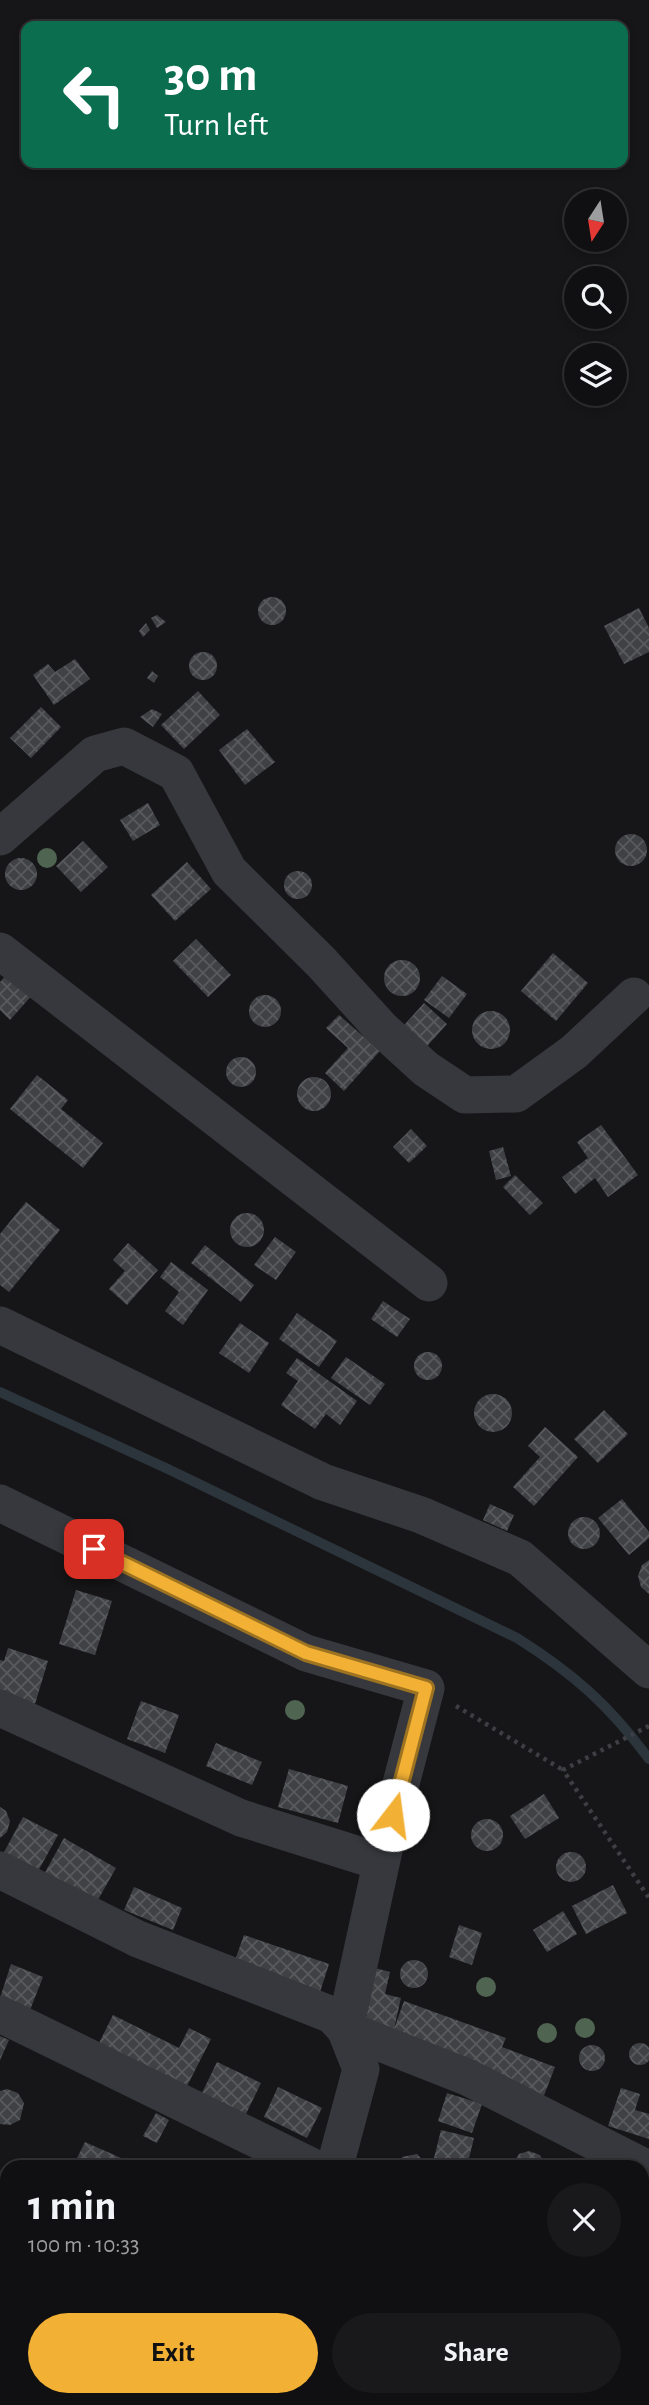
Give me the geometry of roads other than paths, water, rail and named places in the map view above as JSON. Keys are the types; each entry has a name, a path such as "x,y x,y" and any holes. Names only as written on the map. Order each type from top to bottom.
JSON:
{"street":[{"path":"0,837 95,754 124,746 176,773 229,871 321,962 382,1029 426,1069 465,1095 516,1094 574,1052 635,996"},
{"path":"0,951 429,1283"},
{"path":"0,1325 323,1482 421,1515 520,1558 649,1670"},
{"path":"0,1503 306,1653 426,1688 381,1861 345,2029"},
{"path":"0,1708 241,1818 381,1861"},
{"path":"0,1870 138,1939 332,2015 345,2029 361,2069 337,2160"},
{"path":"0,2014 299,2160"},
{"path":"345,2029 467,2077 628,2160"}],"waterway":[{"path":"0,1392 168,1469 517,1638 556,1664 605,1706 649,1759"}]}
